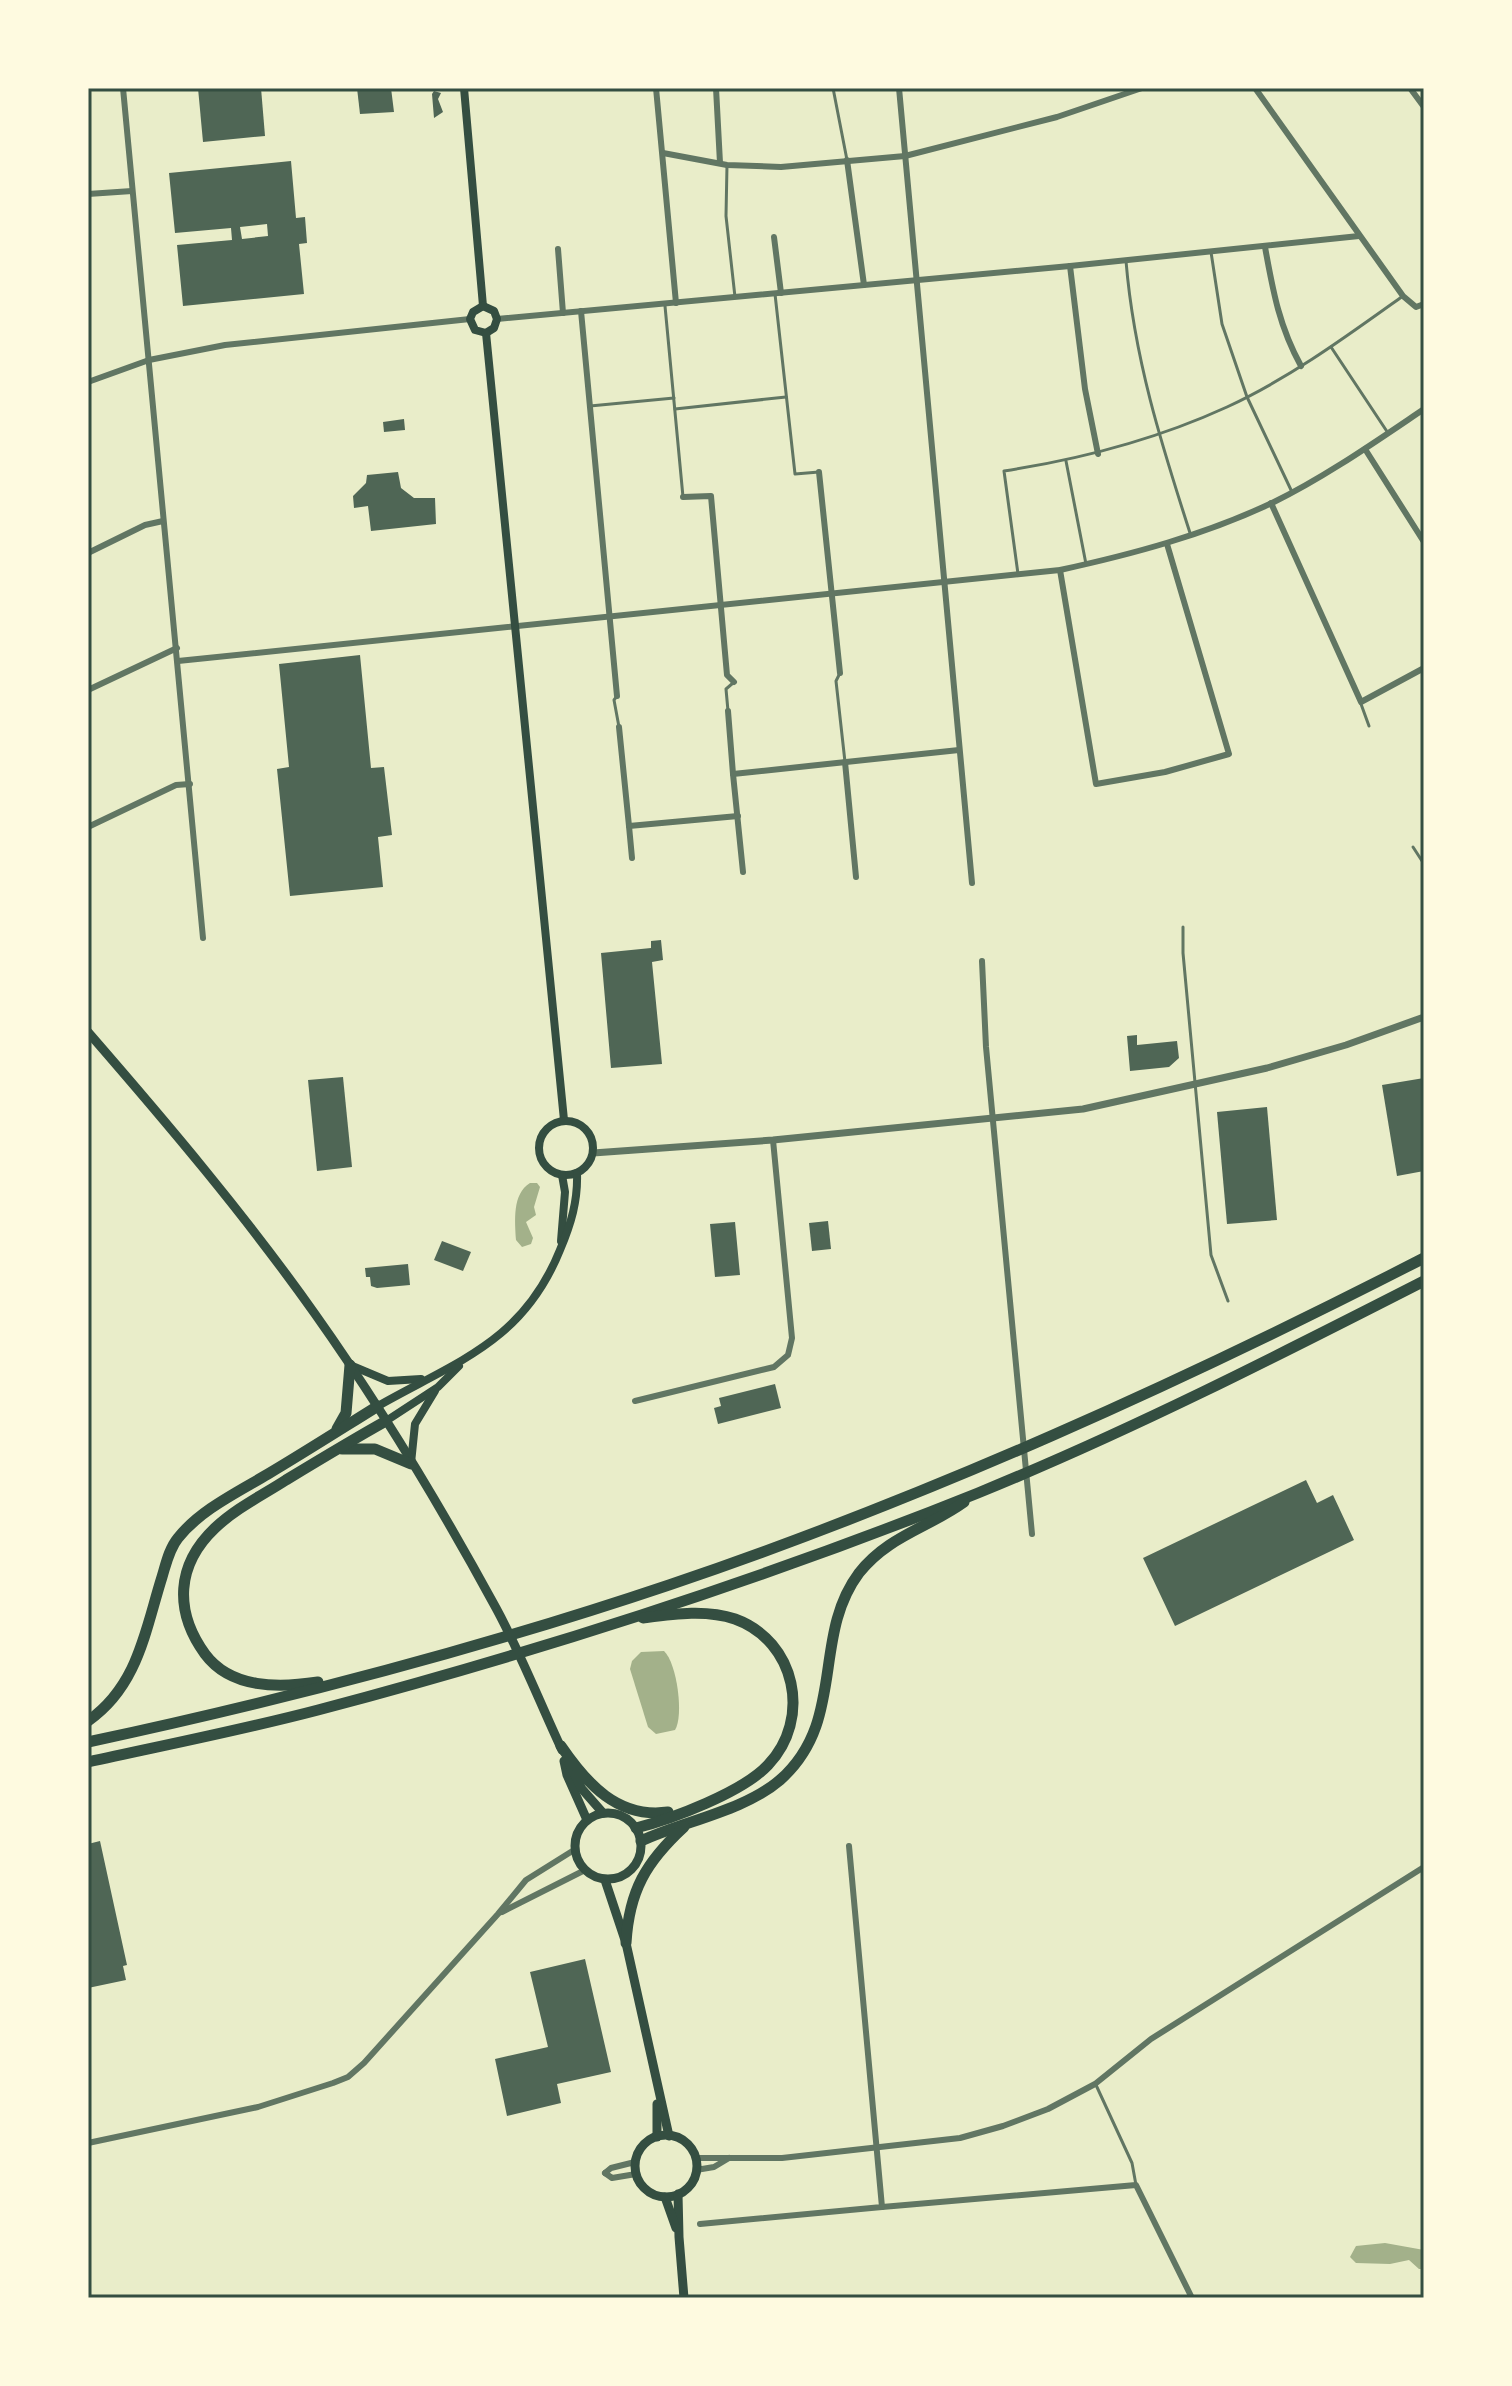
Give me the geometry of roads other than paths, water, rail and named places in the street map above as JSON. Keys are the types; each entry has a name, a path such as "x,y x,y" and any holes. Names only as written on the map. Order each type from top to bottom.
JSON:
{"highway":[{"path":"88,1742 381,1671 657,1588 818,1531 942,1483 1091,1419 1202,1368 1424,1258"},
{"path":"88,1762 316,1710 619,1621 793,1562 977,1493 1239,1376 1424,1281"},
{"path":"331,1435 346,1413 350,1365"},
{"path":"88,1721 110,1703 134,1668 170,1552 177,1540 199,1518 224,1500 378,1406"},
{"path":"381,1671 305,1684 266,1685 243,1680 225,1672 210,1660 197,1642 184,1612 183,1593 192,1560 214,1529 244,1506 386,1421"},
{"path":"337,1450 375,1449 411,1464"},
{"path":"641,1841 747,1800 778,1782 791,1769 810,1743 822,1710 838,1615 857,1576 890,1543 946,1515 977,1493"},
{"path":"619,1621 681,1613 733,1618 768,1639 782,1657 794,1689 793,1718 784,1745 759,1774 716,1799 636,1828"},
{"path":"561,1746 588,1783 608,1799 652,1815 685,1810"},
{"path":"626,1943 631,1902 636,1888 655,1856 687,1823"}],"main road":[{"path":"464,88 483,306"},
{"path":"483,306 494,311 497,319 494,328 486,333 475,330 470,319 473,312 483,306"},
{"path":"486,333 564,1120"},
{"path":"88,1032 209,1174 297,1289 378,1406 496,1609 582,1789 603,1813"},
{"path":"564,1120 572,1121 586,1128 592,1137 593,1153 587,1165 577,1173 562,1175 551,1171 542,1162 539,1144 547,1128 564,1120"},
{"path":"386,1421 438,1387 465,1360 513,1324 531,1306 544,1286 574,1217 577,1173"},
{"path":"561,1249 565,1192 562,1175"},
{"path":"378,1406 465,1360"},
{"path":"350,1365 388,1381 430,1378"},
{"path":"411,1464 415,1424 438,1387"},
{"path":"561,1746 567,1775 587,1820"},
{"path":"603,1813 620,1815 636,1828 641,1841 641,1850 633,1869 610,1879 596,1878 585,1870 576,1859 574,1850 577,1833 587,1820 603,1813"},
{"path":"610,1879 669,2136"},
{"path":"656,2087 657,2137"},
{"path":"669,2136 686,2143 696,2158 696,2170 691,2184 678,2194 665,2197 647,2190 636,2174 635,2162 642,2146 657,2137 669,2136"},
{"path":"678,2194 684,2298"},
{"path":"665,2197 679,2237"}],"street":[{"path":"123,88 203,938"},
{"path":"656,88 676,303"},
{"path":"716,88 724,164"},
{"path":"899,88 972,883"},
{"path":"663,153 724,164 781,167 905,156 1057,117 1142,88"},
{"path":"1255,88 1403,296 1416,307 1424,304"},
{"path":"1410,88 1424,107"},
{"path":"847,160 864,285"},
{"path":"88,194 132,191"},
{"path":"497,319 735,299 1359,236"},
{"path":"774,237 778,294"},
{"path":"1265,247 1277,313 1301,366"},
{"path":"558,249 563,313"},
{"path":"1070,266 1085,389 1098,454"},
{"path":"581,311 617,696"},
{"path":"88,382 149,360 225,345 470,319"},
{"path":"178,661 1060,570 1167,544 1271,503 1365,449 1424,409"},
{"path":"1365,449 1424,542"},
{"path":"819,472 840,673"},
{"path":"683,497 711,496 727,675 734,682"},
{"path":"1271,503 1361,702 1424,668"},
{"path":"88,553 145,525 163,521"},
{"path":"1060,570 1096,784 1165,772 1229,754 1167,544"},
{"path":"88,690 177,648"},
{"path":"728,711 743,872"},
{"path":"619,727 632,858"},
{"path":"733,774 959,750"},
{"path":"845,762 856,877"},
{"path":"88,827 176,785 190,784"},
{"path":"629,826 738,816"},
{"path":"982,961 982,1000 992,1119 1032,1534"},
{"path":"593,1153 773,1140 1083,1109 1303,1058 1424,1017"},
{"path":"635,1401 774,1367 788,1355 792,1338 773,1140"},
{"path":"849,1846 882,2207"},
{"path":"88,2143 258,2107 348,2077 364,2063 526,1880 574,1850"},
{"path":"696,2158 782,2158 876,2148 981,2133 1048,2109 1095,2084 1151,2039 1424,1867"},
{"path":"498,1914 585,1870"},
{"path":"696,2170 714,2167 729,2158"},
{"path":"635,2162 611,2168 605,2173 612,2178 636,2174"},
{"path":"700,2224 1136,2185 1192,2298"}],"lane":[{"path":"833,88 847,160"},
{"path":"724,164 735,299"},
{"path":"1211,252 1222,324 1247,397 1292,492"},
{"path":"1126,261 1138,357 1158,435 1191,536"},
{"path":"778,294 795,474 819,472"},
{"path":"1018,576 1004,471 1098,454 1158,435 1247,397 1331,347 1403,296"},
{"path":"664,303 683,497"},
{"path":"1331,347 1388,433"},
{"path":"675,409 787,397"},
{"path":"590,406 674,398"},
{"path":"1066,461 1086,564"},
{"path":"840,673 836,681 845,762"},
{"path":"728,711 726,689 734,682"},
{"path":"617,696 614,700 619,727"},
{"path":"1361,702 1369,726"},
{"path":"1413,847 1424,864"},
{"path":"1183,927 1211,1255 1228,1301"},
{"path":"1095,2084 1132,2163 1136,2185"}]}
